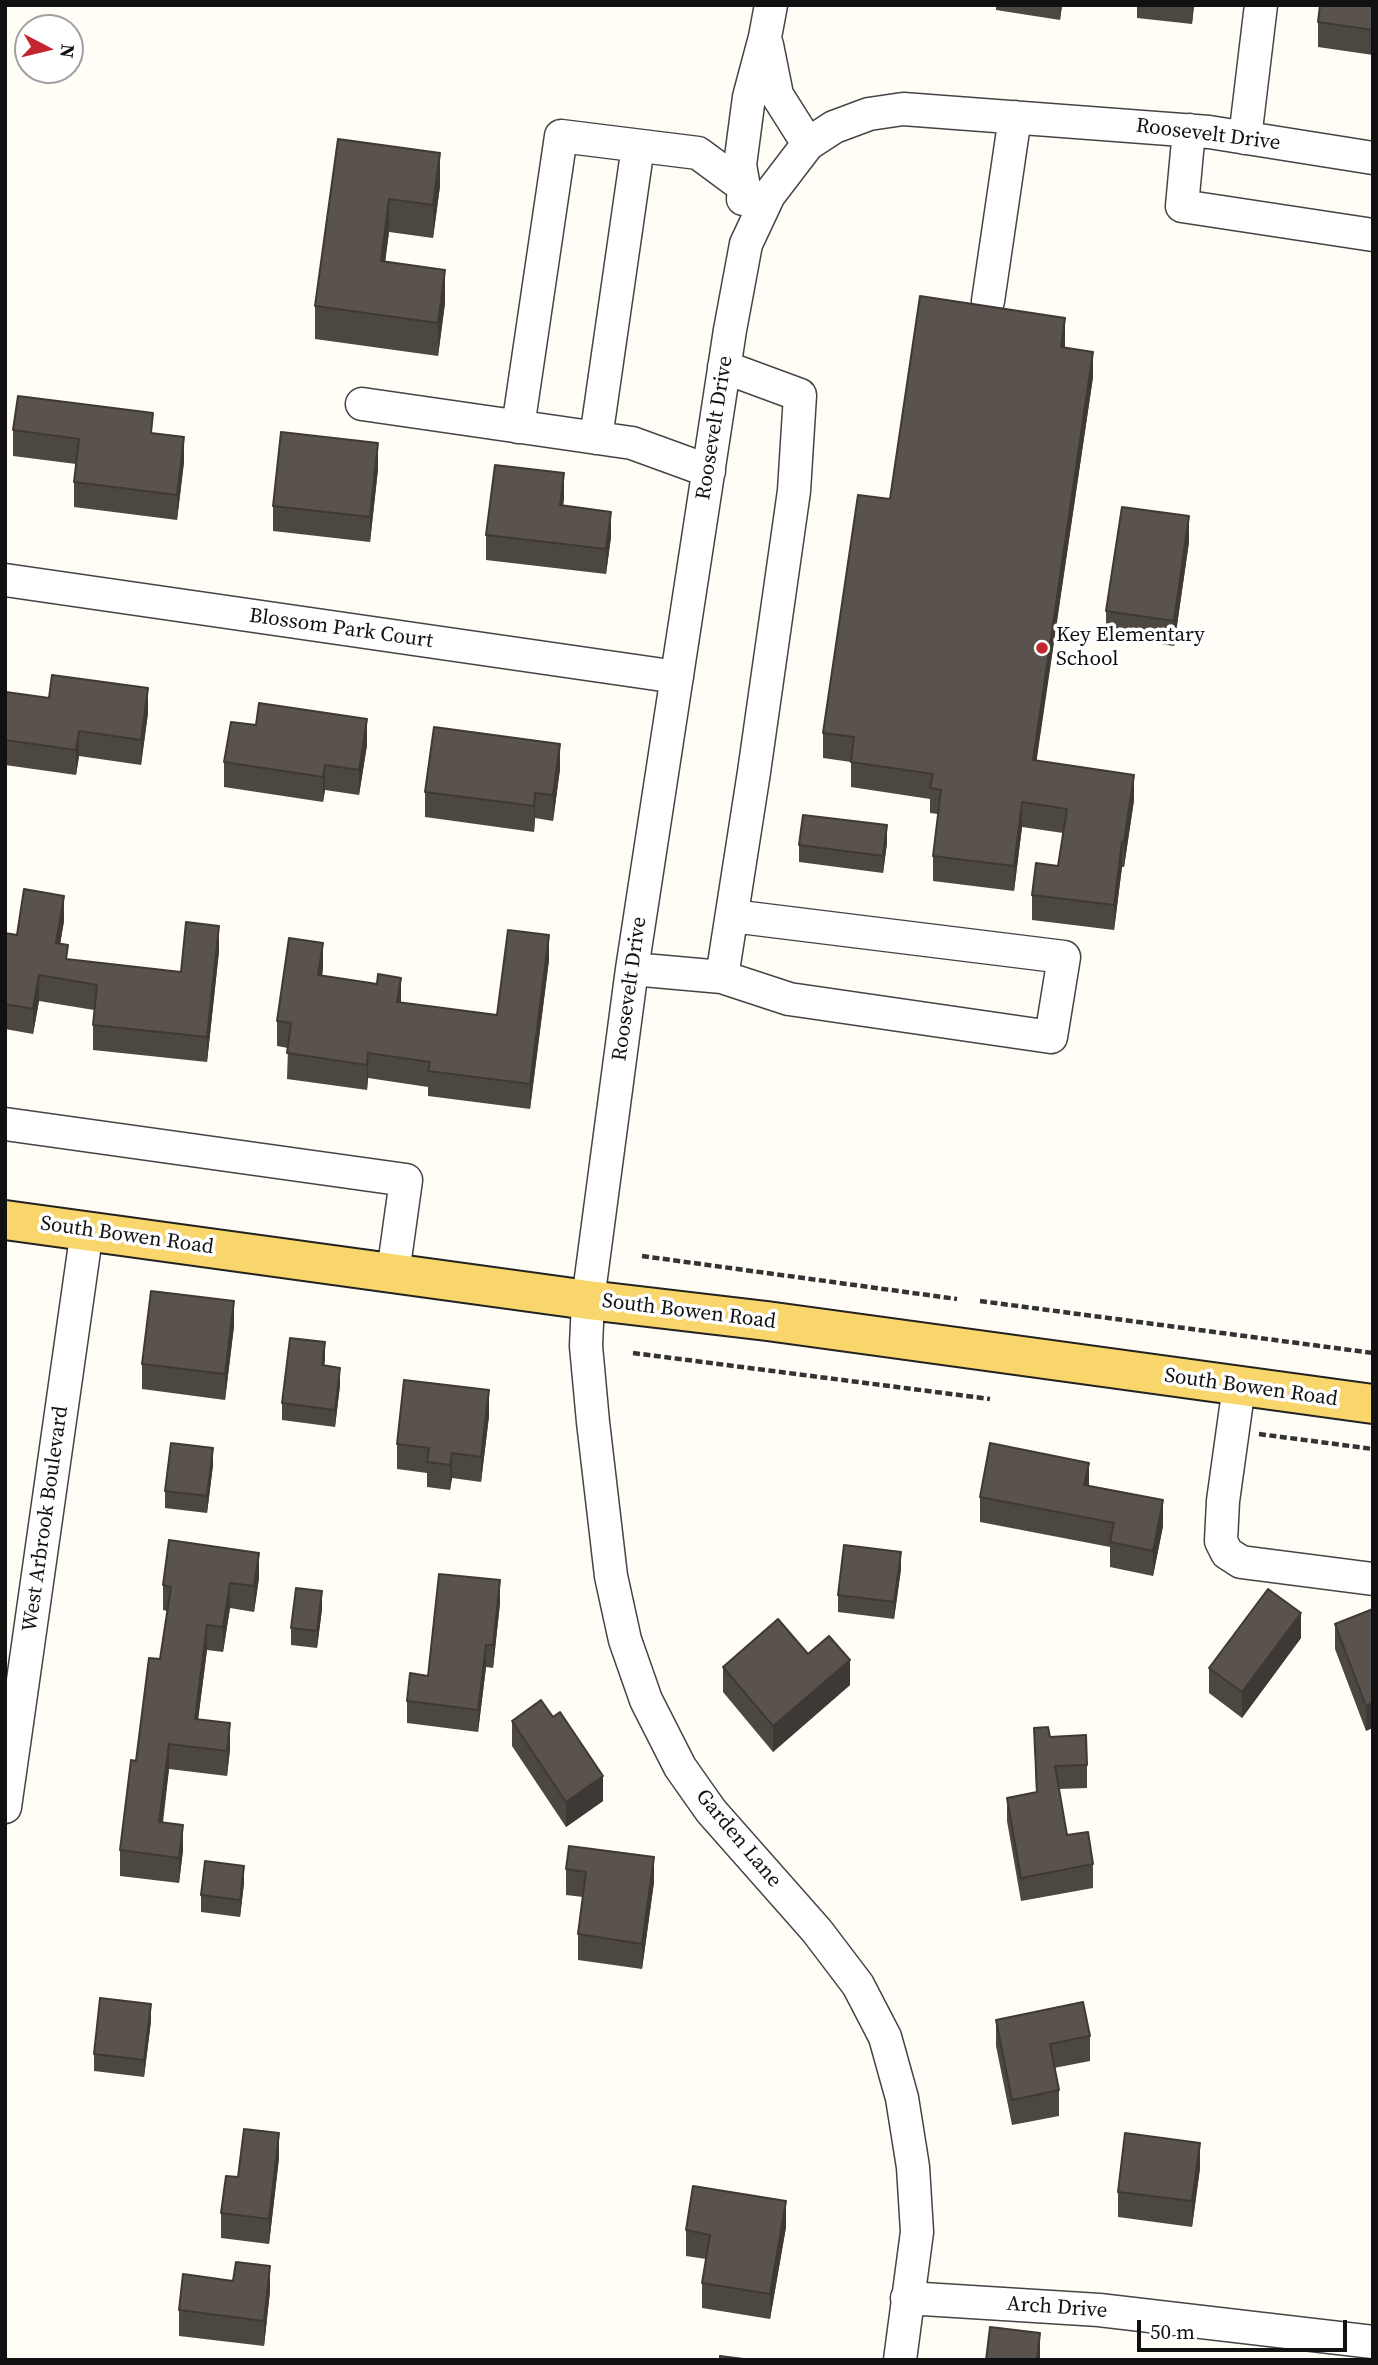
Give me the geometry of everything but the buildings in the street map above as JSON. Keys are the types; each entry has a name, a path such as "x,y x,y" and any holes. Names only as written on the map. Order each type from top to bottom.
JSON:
{"main road":[{"name":"South Bowen Road","path":"5,1220 1373,1404"}],"street":[{"path":"746,244 744,187 740,165 749,97 771,5"},
{"path":"1245,138 1261,5"},
{"path":"765,37 777,95 808,144"},
{"name":"Roosevelt Drive","path":"588,1300 632,969 724,367 746,244 769,195 808,144 834,127 869,114 903,109 1189,131 1373,158"},
{"path":"988,301 1015,117"},
{"path":"1189,131 1182,206 1373,236"},
{"path":"518,427 561,136 698,153 744,187"},
{"path":"596,438 638,146"},
{"path":"722,977 794,491 800,395 724,367"},
{"path":"362,404 632,443 709,471"},
{"name":"Blossom Park Court","path":"5,580 677,677"},
{"path":"632,969 722,977 789,999 1051,1037 1064,957 732,916"},
{"path":"5,1124 406,1180 393,1273"},
{"name":"West Arbrook Boulevard","path":"5,1807 87,1230"},
{"name":"Garden Lane","path":"588,1300 586,1346 611,1576 625,1640 646,1700 680,1767 711,1811 817,1931 858,1985 885,2038 902,2098 913,2167 917,2232 900,2360"},
{"path":"1239,1386 1223,1501 1221,1541 1227,1553 1241,1562 1373,1579"},
{"name":"Arch Drive","path":"907,2298 1099,2310 1373,2342"}],"path":[{"path":"642,1256 957,1299"},
{"path":"980,1301 1373,1353"},
{"path":"633,1353 990,1399"},
{"path":"1258,1434 1373,1449"}],"place":[{"name":"Key Elementary School","path":"1042,648"}]}
